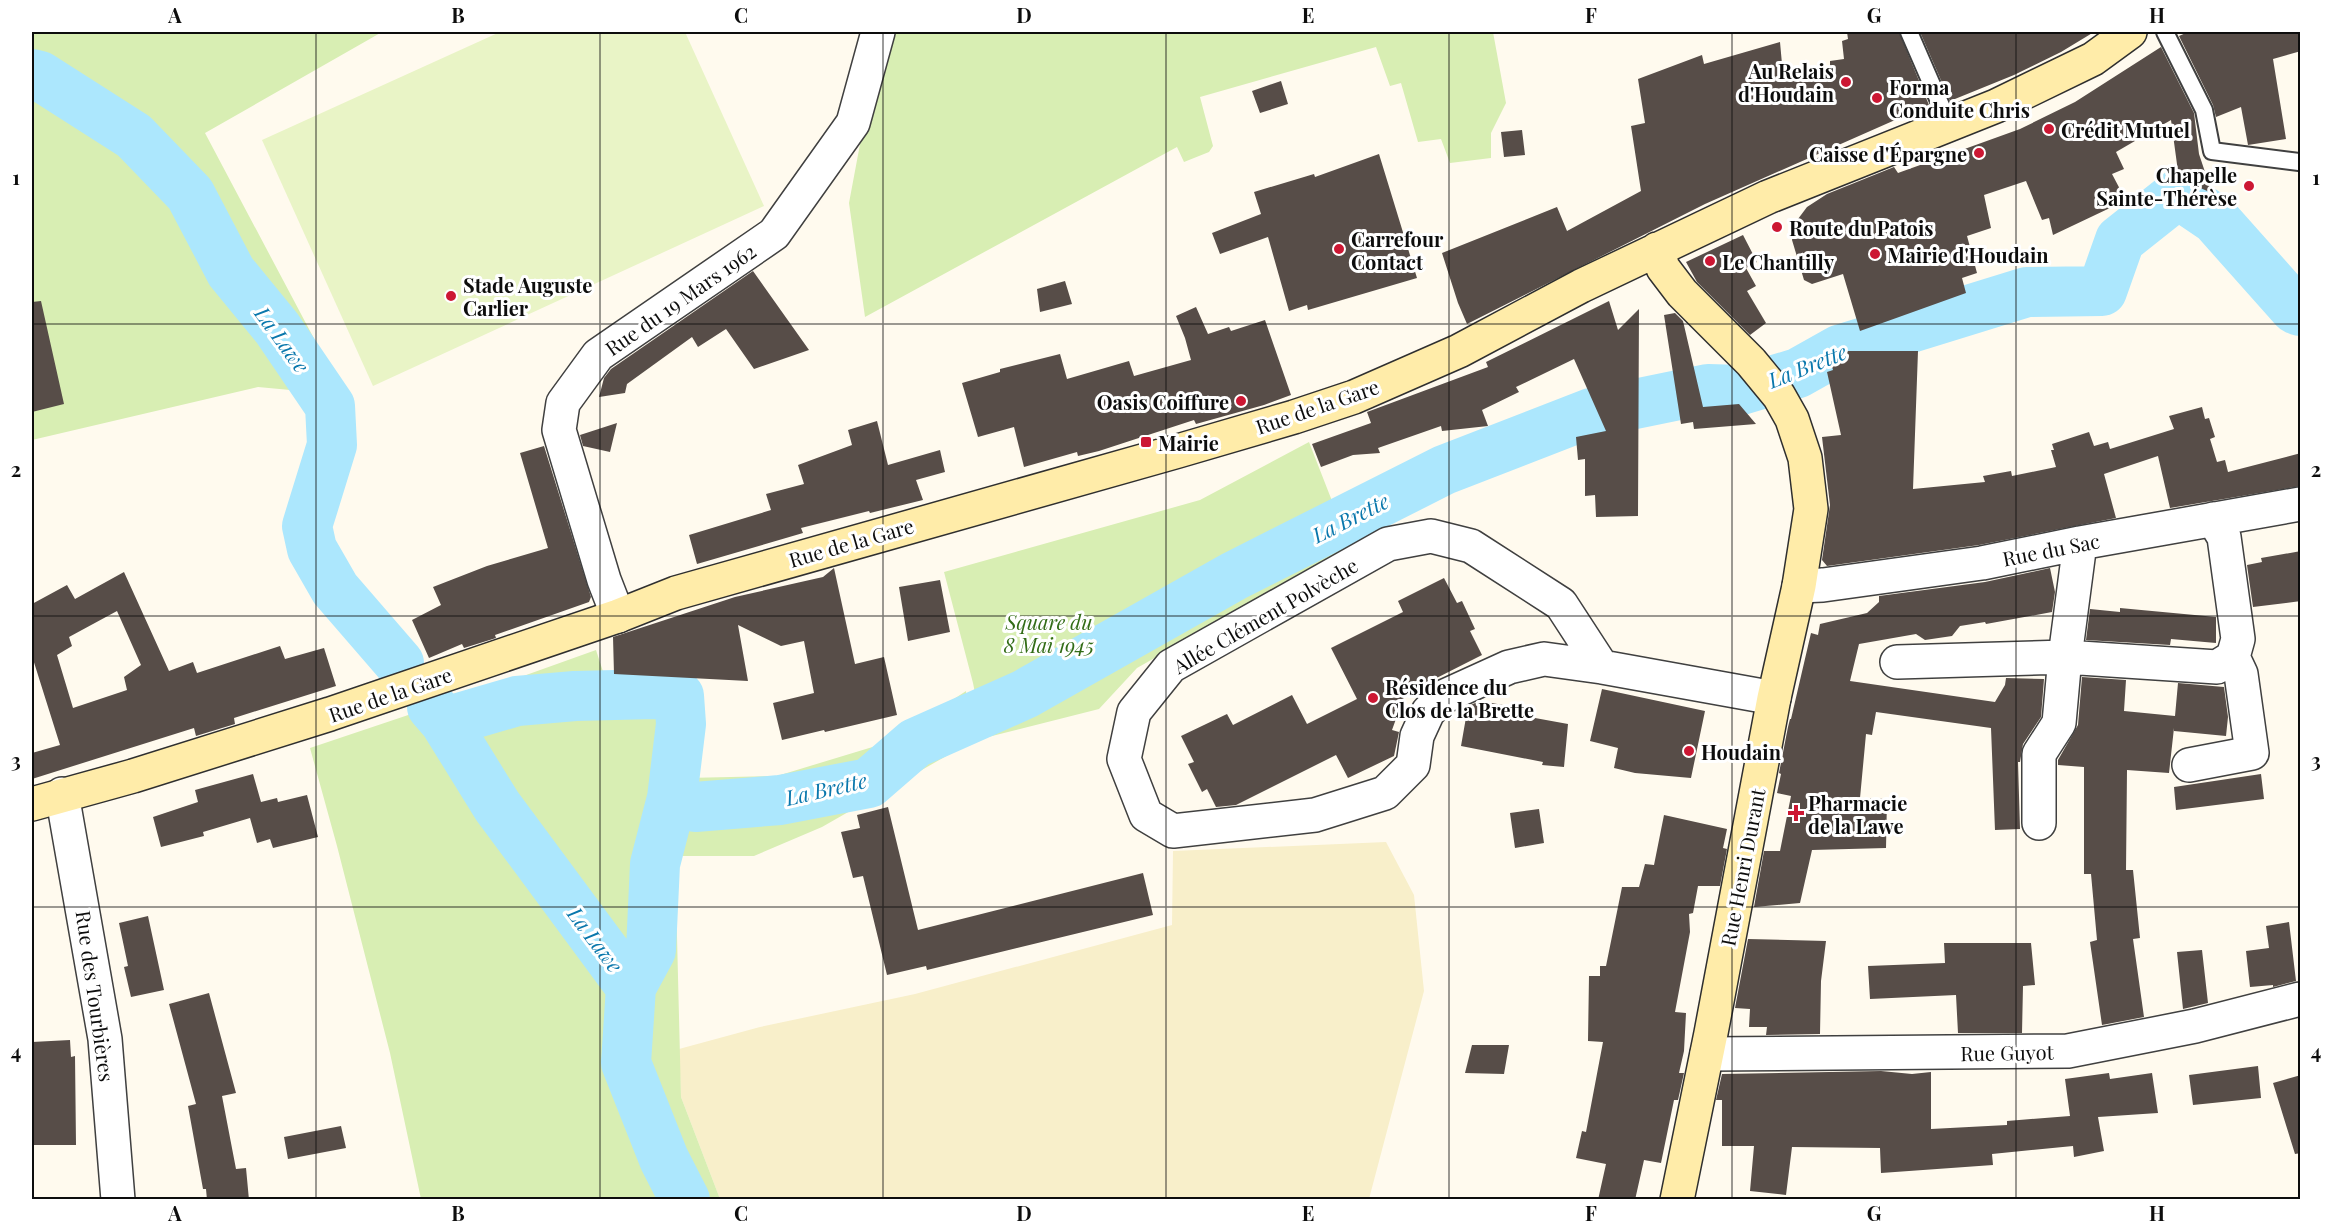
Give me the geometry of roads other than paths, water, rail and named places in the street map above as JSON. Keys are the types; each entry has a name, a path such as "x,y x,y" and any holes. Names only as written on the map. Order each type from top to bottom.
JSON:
{"main road":[{"name":"Rue de la Gare","path":"32,804 133,776 330,714 618,616 676,593 1178,451 1344,400 1459,351 1581,286 1768,197 1996,106 2093,59 2130,32"},
{"name":"Rue Henri Durant","path":"1657,249 1663,268 1682,293 1769,384 1792,419 1805,458 1811,510 1799,586 1774,698 1677,1200"}],"street":[{"name":"Rue du 19 Mars 1962","path":"618,616 604,580 559,430 563,403 598,354 774,234 853,123 878,32"},
{"name":"Rue du Sac","path":"1799,586 1823,585 1982,563 2080,543 2301,504"},
{"path":"1897,662 2065,657 2217,668 2233,657 2238,639 2224,537 2213,519"},
{"name":"Allée Clément Polvèche","path":"1602,667 1561,604 1471,546 1431,536 1388,544 1171,666 1134,712 1124,759 1146,815 1173,831 1315,815 1385,793 1413,765 1417,736 1428,712 1443,697 1509,667 1544,659 1602,667 1774,698"},
{"path":"2039,823 2039,754 2059,723 2080,543"},
{"path":"2189,765 2252,753 2241,674 2233,657"},
{"name":"Rue des Tourbières","path":"62,794 105,1039 118,1200"},
{"name":"Rue Guyot","path":"1707,1054 2068,1051 2195,1026 2301,999"}],"lane":[{"path":"1909,32 1949,124"},
{"path":"2165,32 2204,110 2212,151 2299,162"}],"waterway":[{"name":"La Lawe","path":"32,74 40,76 134,136 190,194 231,272 277,328 330,406 332,445 307,526 312,549 335,589 399,663"},
{"name":"La Brette","path":"445,722 517,701 575,696 655,694 679,696 681,724 672,798 695,807 780,800 869,783 915,743 1025,694 1234,576 1444,470 1591,413 1708,389 1741,390 1798,373 1839,350 2027,292 2102,291 2120,240 2178,194 2215,219 2295,309 2300,311"},
{"name":"La Lawe","path":"432,707 445,722 497,806 631,987 626,1063 664,1159 685,1200"},
{"path":"631,987 651,950 655,864 672,798"}],"place":[{"name":"Au Relais d'Houdain","path":"1846,82"},
{"name":"Forma Conduite Chris","path":"1877,98"},
{"name":"Crédit Mutuel","path":"2049,129"},
{"name":"Caisse d'Épargne","path":"1979,153"},
{"name":"Chapelle Sainte-Thérèse","path":"2249,186"},
{"name":"Route du Patois","path":"1777,227"},
{"name":"Carrefour Contact","path":"1339,249"},
{"name":"Mairie d'Houdain","path":"1875,254"},
{"name":"Le Chantilly","path":"1710,261"},
{"name":"Stade Auguste Carlier","path":"451,296"},
{"name":"Oasis Coiffure","path":"1241,401"},
{"name":"Mairie","path":"1146,442"},
{"name":"Résidence du Clos de la Brette","path":"1373,698"},
{"name":"Houdain","path":"1689,751"},
{"name":"Pharmacie de la Lawe","path":"1796,813"}],"park label":[{"name":"Square du 8 Mai 1945","path":"1049,632"}]}
